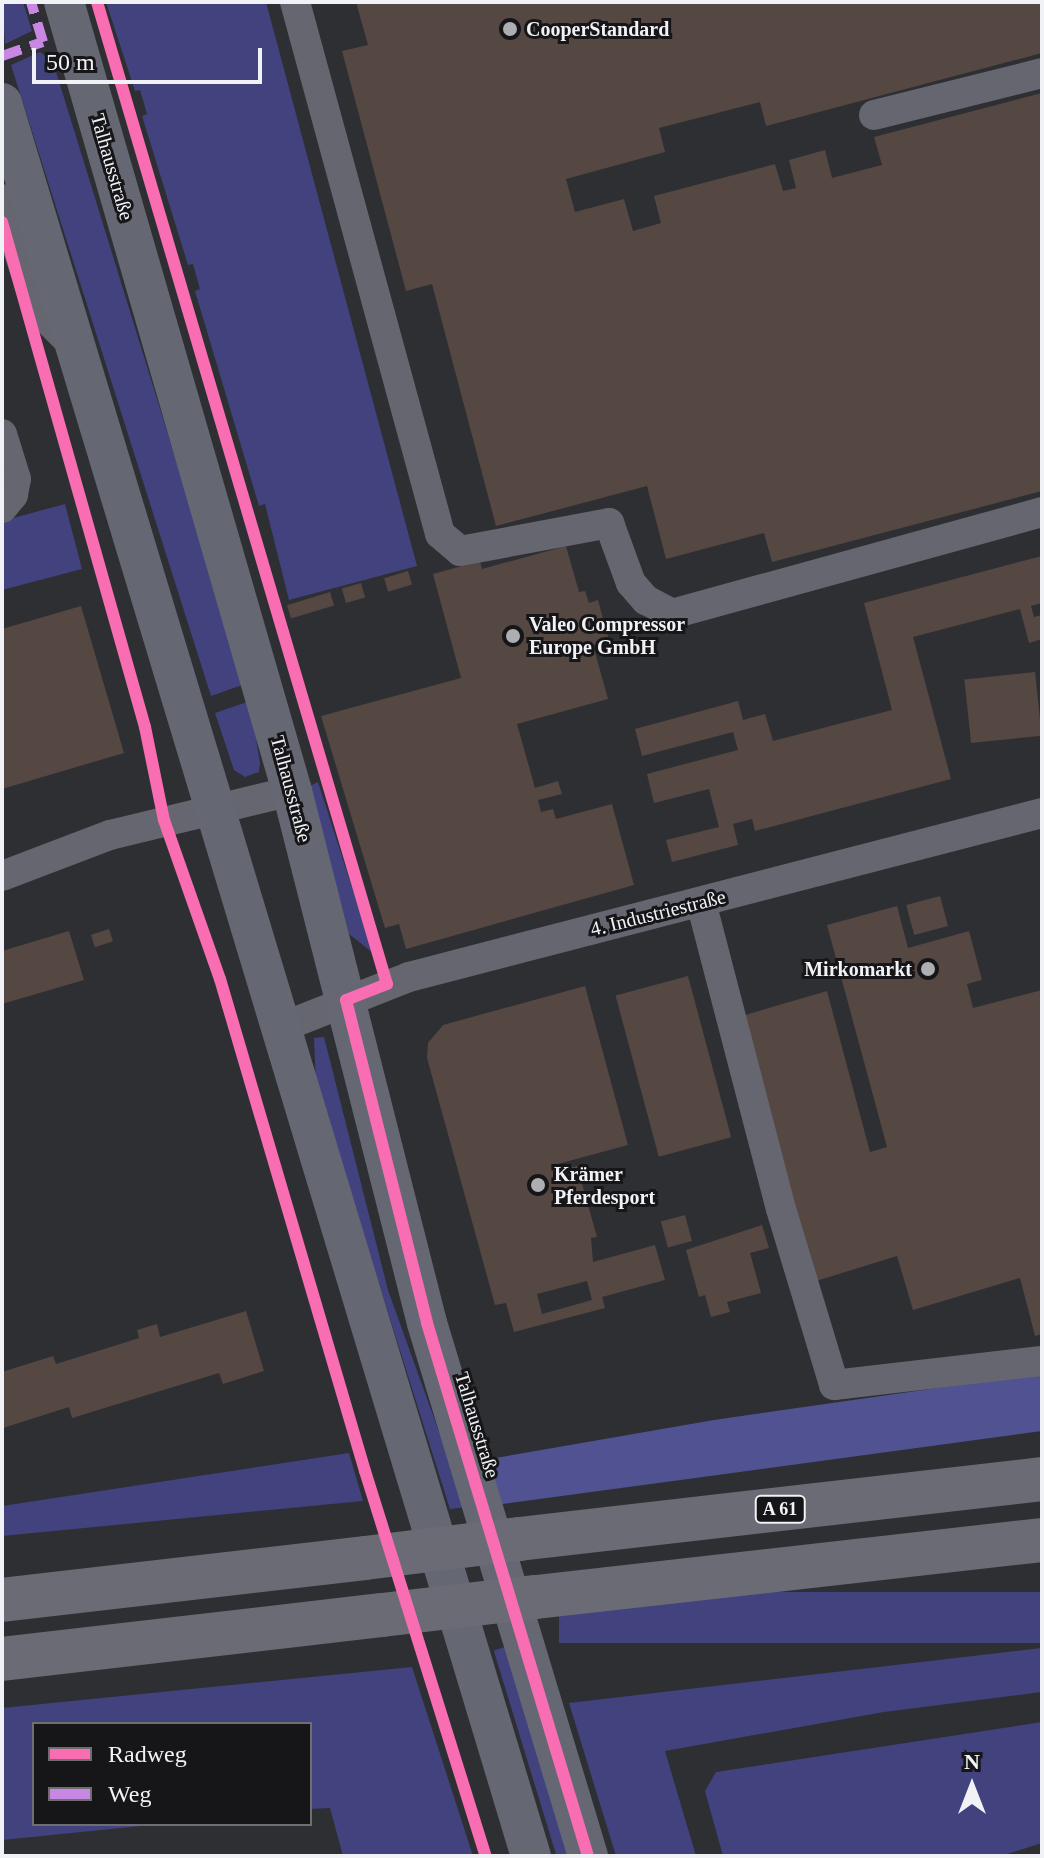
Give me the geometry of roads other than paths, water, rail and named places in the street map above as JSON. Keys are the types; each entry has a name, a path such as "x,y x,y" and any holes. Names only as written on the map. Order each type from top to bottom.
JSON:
{"highway":[{"name":"A 61","path":"2,1600 1042,1479"},
{"path":"2,1659 1042,1540"}],"main road":[{"name":"Talhausstraße","path":"64,2 292,791 427,1323 588,1856"},
{"path":"3,117 531,1856"}],"street":[{"path":"295,2 440,534 460,551 609,523 631,583 646,600 672,614 1042,512"},
{"path":"874,115 1042,73"},
{"path":"2,199 37,309 74,346"},
{"path":"2,434 16,479 13,495 2,508"},
{"path":"2,876 110,835 292,791"},
{"name":"4. Industriestraße","path":"280,1028 409,977 1042,813"},
{"path":"701,902 781,1209 834,1385 1042,1361"}],"place":[{"name":"CooperStandard","path":"510,29"},
{"name":"Valeo Compressor Europe GmbH","path":"513,636"},
{"name":"Mirkomarkt","path":"928,969"},
{"name":"Krämer Pferdesport","path":"538,1185"}]}
